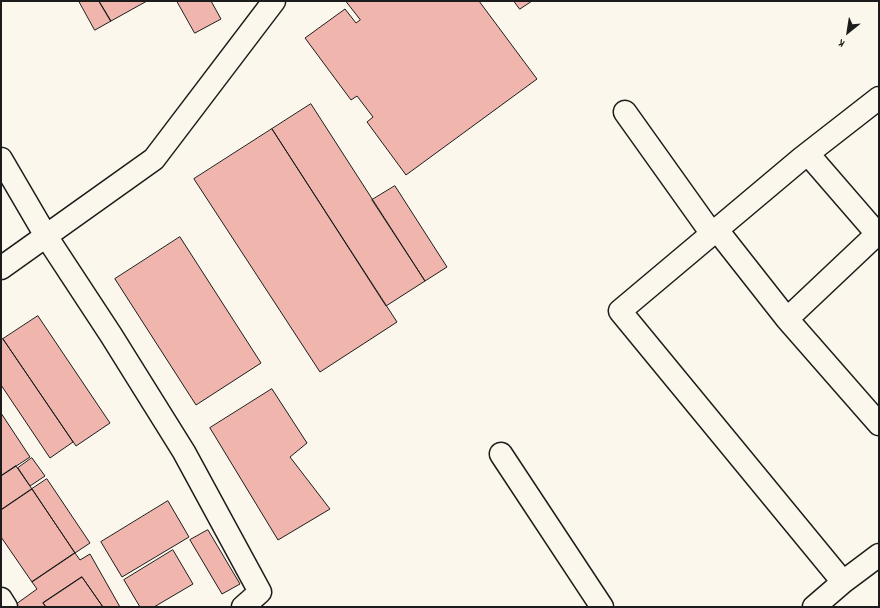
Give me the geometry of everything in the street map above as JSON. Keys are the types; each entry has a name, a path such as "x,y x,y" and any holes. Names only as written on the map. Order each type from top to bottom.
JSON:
{"street":[{"path":"1,268 154,159 274,1"},
{"path":"844,582 620,311 808,154 879,98"},
{"path":"626,112 714,232 787,319 879,424"},
{"path":"787,319 878,235 808,154"},
{"path":"1,159 46,236 111,335 184,452 260,592 243,607"},
{"path":"501,454 602,607"},
{"path":"821,605 844,582 879,555"},
{"path":"1,599 6,607"}],"building":[{"path":"79,1 99,1 111,21 95,30"},
{"path":"99,1 147,1 111,21"},
{"path":"177,1 211,1 221,19 195,33"},
{"path":"346,1 479,1 537,79 406,175 367,122 373,117 357,96 351,100 305,38 345,9 356,23 360,20"},
{"path":"514,1 532,1 520,9"},
{"path":"311,104 425,281 386,306 272,129"},
{"path":"272,129 397,322 320,372 194,179"},
{"path":"395,186 447,267 425,281 372,200"},
{"path":"180,237 261,363 196,405 115,279"},
{"path":"38,316 110,423 76,446 3,339"},
{"path":"3,339 73,442 50,458 1,385 1,340"},
{"path":"272,389 307,443 290,457 330,509 278,540 210,428"},
{"path":"1,413 30,457 1,476"},
{"path":"32,458 45,476 30,486 18,468"},
{"path":"16,466 32,489 1,510 1,476"},
{"path":"47,479 90,543 75,553 32,489"},
{"path":"32,489 75,553 32,582 1,537 1,510"},
{"path":"168,501 189,537 122,577 101,542"},
{"path":"208,530 240,584 222,594 190,540"},
{"path":"173,550 193,584 154,607 140,607 124,580"},
{"path":"75,553 80,560 90,554 120,607 103,607 82,577 43,603 46,607 12,607 37,589 32,582"},
{"path":"82,577 103,607 46,607 43,603"}]}
